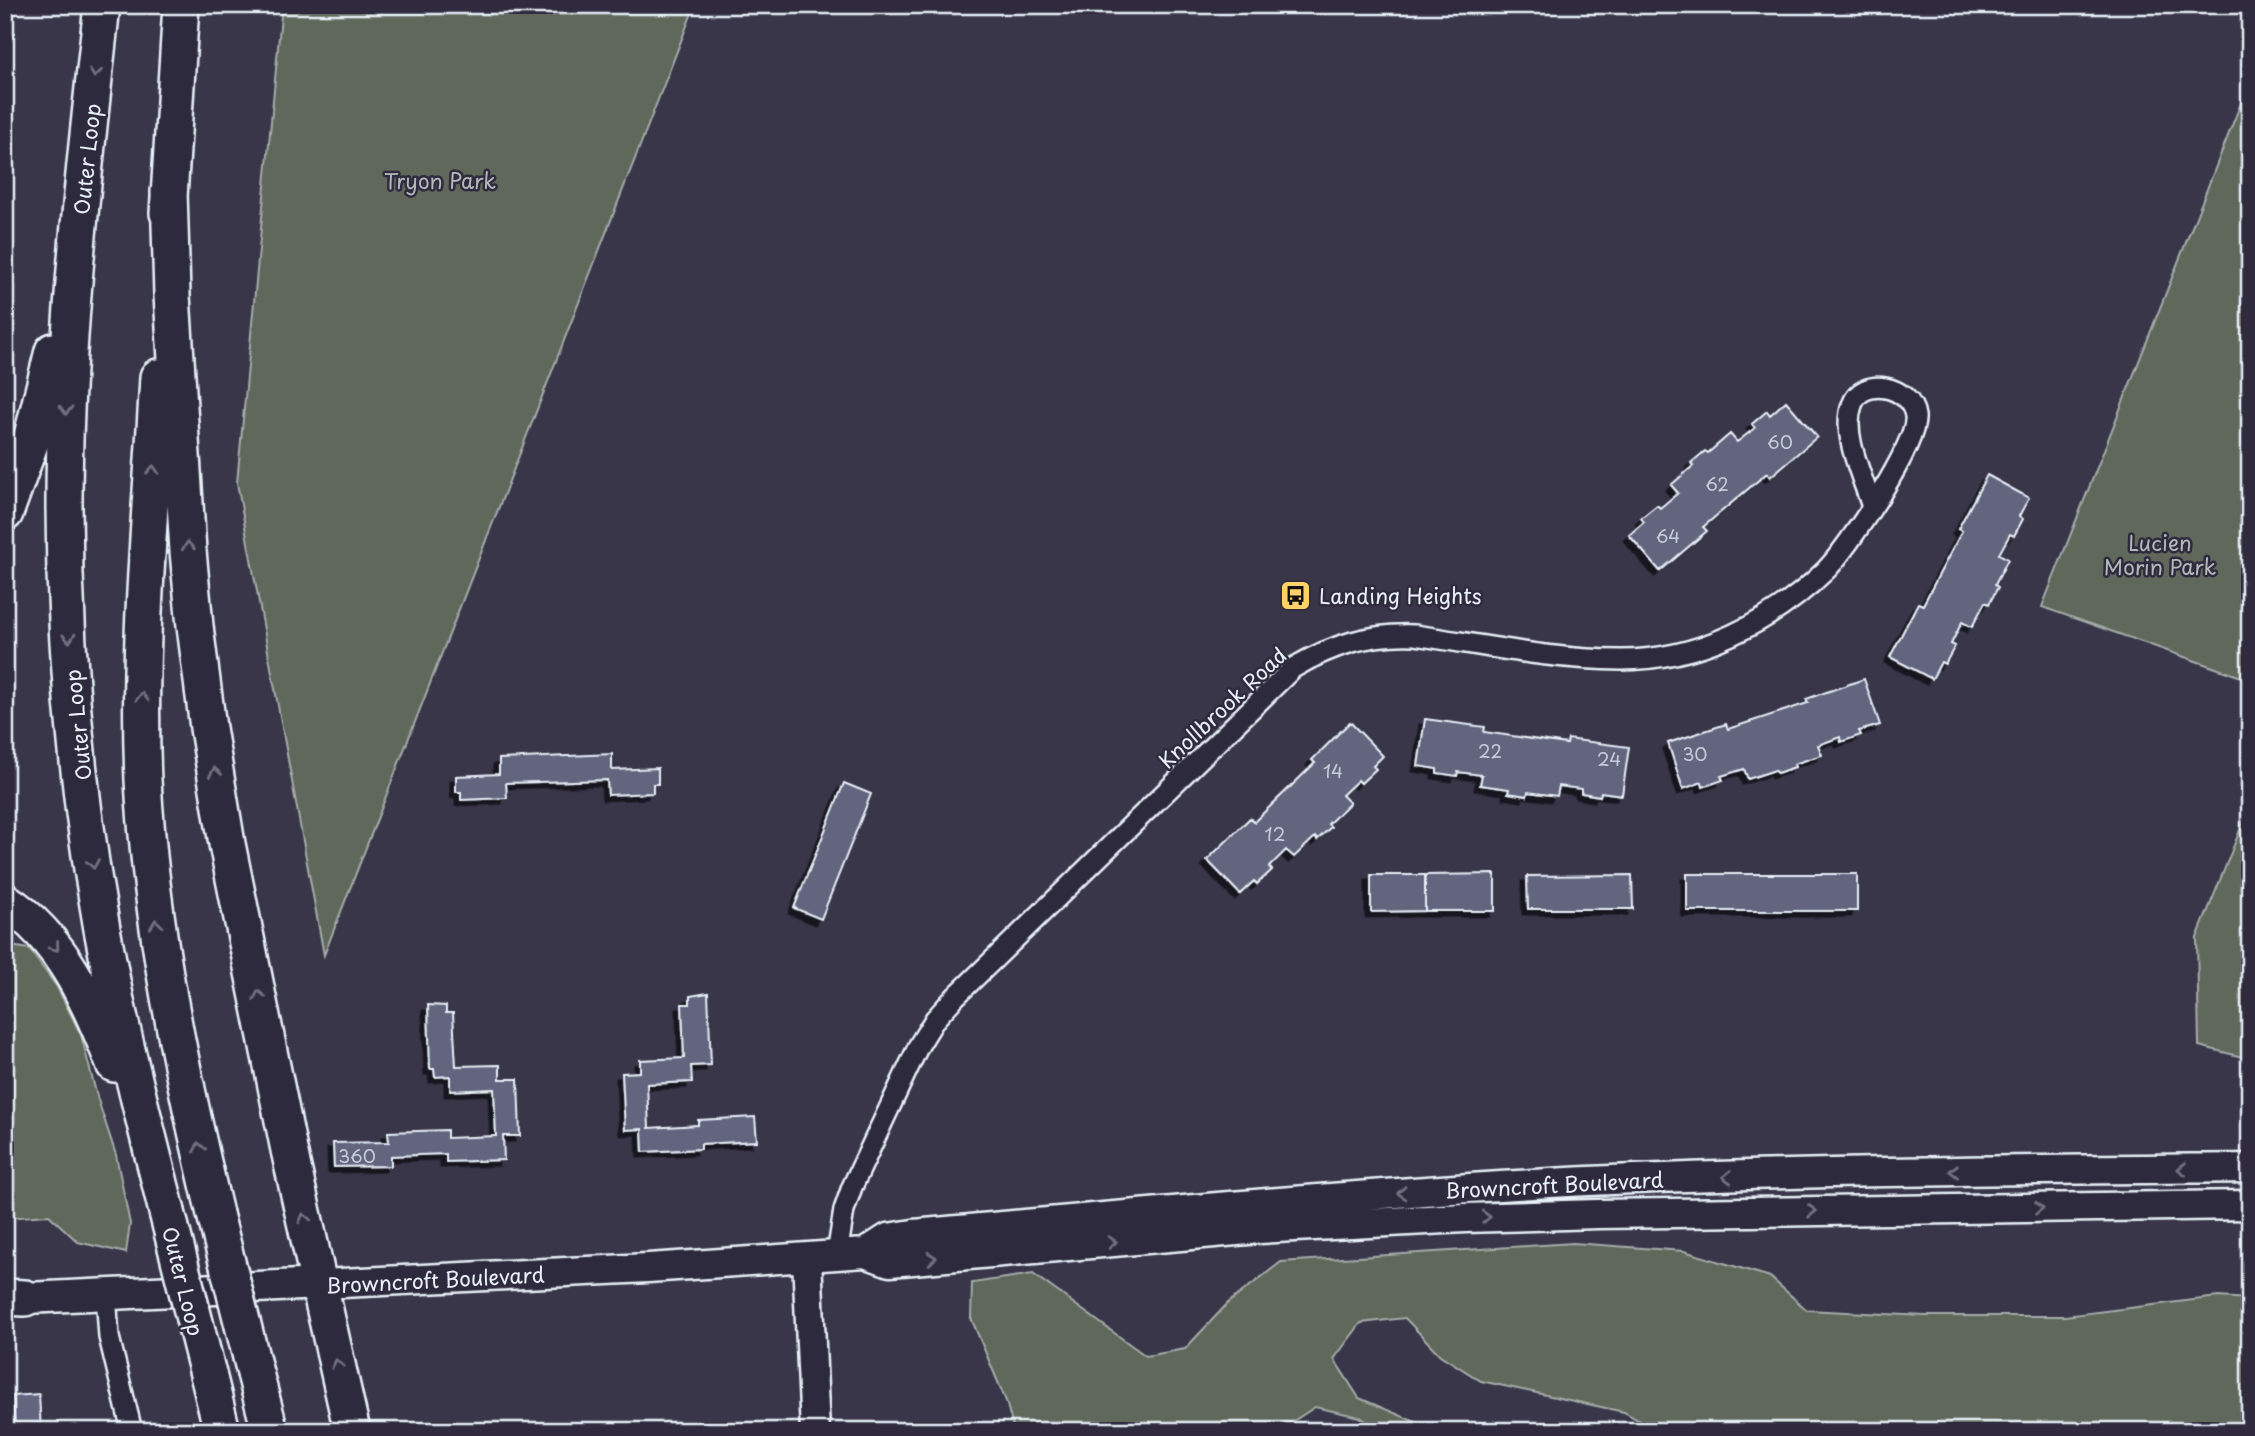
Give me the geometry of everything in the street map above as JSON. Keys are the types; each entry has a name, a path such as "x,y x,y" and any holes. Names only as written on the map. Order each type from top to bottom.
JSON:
{"highway":[{"name":"Outer Loop","path":"102,5 82,196 68,368 64,495 67,610 75,714 91,852 109,965 222,1431"},
{"path":"181,5 143,652 143,778 151,881 178,1052 215,1214 270,1431"},
{"path":"169,191 172,295 188,551 203,694 227,844 293,1171 352,1431"},
{"path":"5,513 27,454 49,369 71,265 82,196"},
{"path":"5,901 46,935 79,985 116,1070 167,1212"}],"main road":[{"name":"Browncroft Boulevard","path":"851,1254 888,1238 914,1234 1219,1207 1553,1183 1809,1174 2250,1168"},
{"name":"Browncroft Boulevard","path":"12,1298 582,1272 851,1254 890,1262 1259,1229 1530,1215 2250,1205"},
{"path":"807,1258 815,1431"}],"street":[{"name":"Knollbrook Road","path":"851,1254 844,1210 852,1187 911,1058 935,1019 1293,668 1334,646 1389,634 1415,635 1574,658 1622,660 1666,655 1705,646 1736,634 1772,612 1823,573 1854,536 1872,507 1905,449 1913,429 1915,416 1911,405 1904,395 1893,388 1876,387 1864,391 1854,400 1848,426 1849,440 1872,507"},
{"path":"106,1294 109,1337 132,1431"}],"green space":[{"name":"Tryon Park","path":"282,5 695,5 324,955 237,483"},
{"name":"Lucien Morin Park","path":"2250,80 2250,680 2042,607"},
{"path":"2250,805 2250,1059 2199,1046 2197,938"},
{"path":"5,945 29,949 57,987 81,1035 116,1155 130,1224 126,1253 78,1242 49,1215 5,1218"},
{"path":"1573,1243 1684,1251 1770,1277 1807,1310 1925,1316 2065,1316 2218,1297 2250,1299 2250,1431 1657,1431 1624,1412 1481,1381 1440,1355 1405,1318 1361,1323 1334,1359 1359,1398 1416,1422 1428,1431 1381,1431 1360,1417 1315,1407 1278,1431 1014,1431 1006,1401 971,1318 972,1283 1033,1274 1146,1356 1185,1349 1228,1303 1281,1262"}],"building":[{"path":"1786,401 1817,437 1770,477 1767,473 1703,527 1707,531 1660,571 1629,535 1644,522 1641,518 1657,505 1660,508 1678,493 1671,485 1693,466 1691,463 1705,451 1708,453 1730,434 1737,442 1755,428 1752,424 1767,411 1770,415"},
{"path":"1987,475 2029,498 2019,516 2023,519 2014,536 2010,534 1999,554 2008,559 1989,604 1985,602 1972,627 1962,622 1951,644 1955,646 1945,664 1941,662 1932,679 1890,657 1918,603 1923,605 1962,531 1958,529"},
{"path":"1864,679 1880,725 1859,731 1861,735 1841,742 1840,737 1818,745 1822,755 1777,773 1775,770 1748,779 1744,769 1721,776 1723,780 1703,787 1702,782 1683,789 1668,743 1726,724 1728,729 1808,703 1806,699"},
{"path":"1425,719 1485,727 1484,732 1567,744 1568,739 1629,747 1622,795 1601,792 1600,796 1581,793 1581,789 1559,786 1557,796 1528,792 1527,796 1508,793 1509,789 1480,785 1482,775 1458,772 1457,776 1418,766"},
{"path":"1350,722 1383,756 1373,766 1376,769 1361,783 1358,780 1342,795 1350,803 1328,824 1331,827 1317,840 1315,837 1294,857 1286,850 1269,867 1272,870 1257,884 1254,881 1240,894 1207,860 1250,818 1254,822 1315,763 1312,760"},
{"path":"612,754 612,770 658,768 658,784 653,784 653,793 608,795 607,780 506,783 507,798 461,800 461,792 456,792 456,776 499,774 499,759"},
{"path":"844,783 871,794 821,919 794,908"},
{"path":"1495,874 1495,911 1425,911 1425,875"},
{"path":"1687,874 1857,874 1857,911 1687,911"},
{"path":"1371,875 1425,875 1425,911 1371,912"},
{"path":"1632,875 1633,909 1528,909 1527,876"},
{"path":"708,993 711,1065 691,1066 692,1082 647,1084 649,1128 698,1125 698,1120 755,1117 757,1141 701,1144 701,1149 643,1152 642,1129 625,1130 622,1073 640,1072 640,1060 684,1058 682,1004 690,1004 690,996"},
{"path":"428,1005 446,1006 446,1013 453,1013 456,1066 500,1065 500,1079 518,1079 520,1136 503,1136 504,1160 446,1162 446,1154 391,1156 391,1166 334,1167 333,1143 389,1142 388,1132 447,1130 447,1138 496,1136 494,1089 450,1091 450,1076 435,1077 434,1069 430,1069"},
{"path":"39,1394 41,1431 15,1431 13,1396"}],"place":[{"name":"Landing Heights","path":"1296,595"}]}
